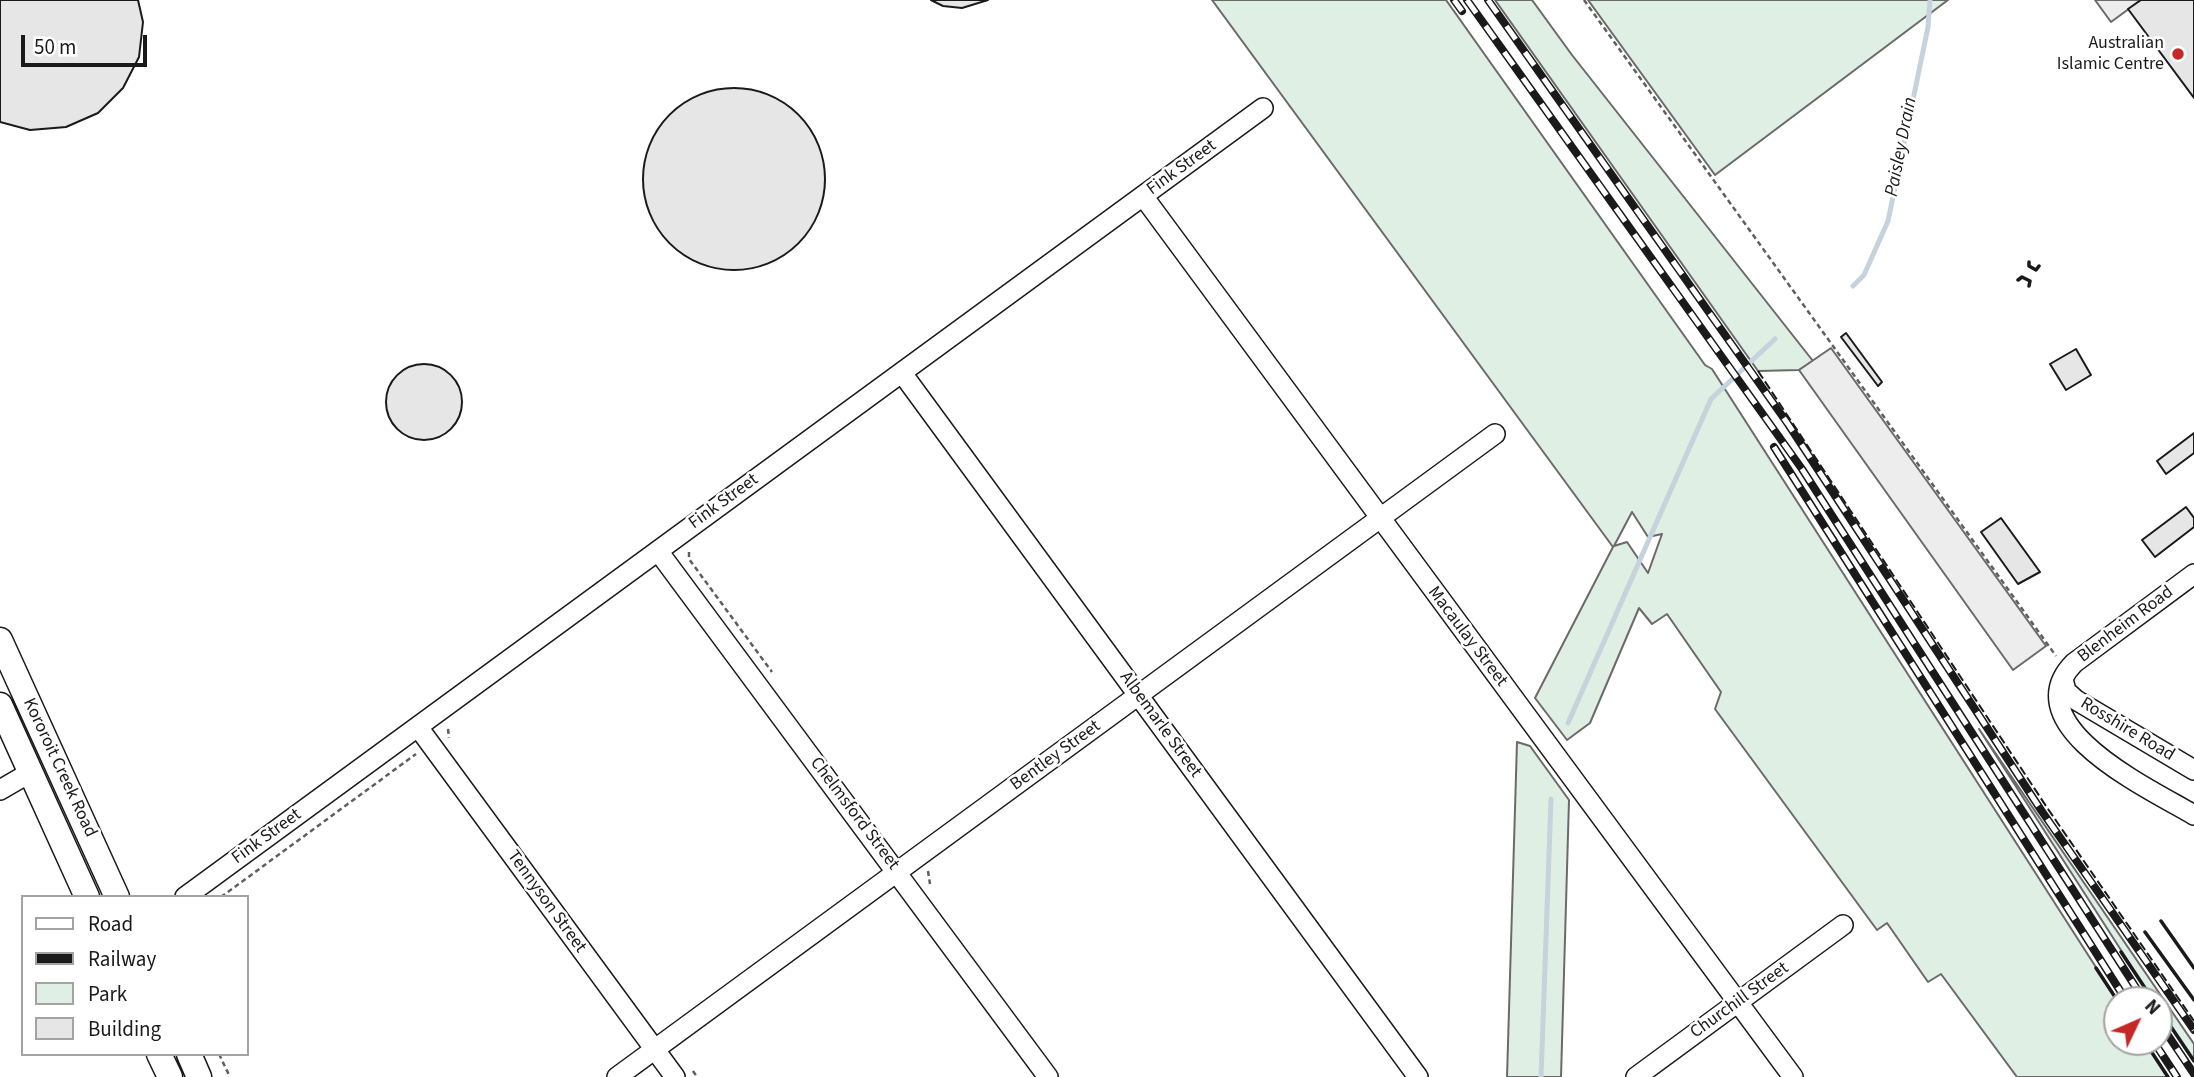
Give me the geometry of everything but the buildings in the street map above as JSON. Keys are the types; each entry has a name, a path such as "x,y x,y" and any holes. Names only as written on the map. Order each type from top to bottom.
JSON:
{"main road":[{"name":"Kororoit Creek Road","path":"0,640 116,895"},
{"name":"Kororoit Creek Road","path":"0,705 86,895"},
{"path":"160,1056 170,1077"},
{"path":"190,1056 199,1077"}],"street":[{"name":"Fink Street","path":"189,895 418,727 663,557 902,373 1263,108"},
{"name":"Macaulay Street","path":"1143,196 1793,1077"},
{"name":"Albemarle Street","path":"902,373 1418,1077"},
{"name":"Bentley Street","path":"617,1077 1495,433"},
{"name":"Chelmsford Street","path":"663,557 1048,1077"},
{"name":"Blenheim Road","path":"2065,676 2081,658 2194,574"},
{"name":"Rosshire Road","path":"2065,676 2066,691 2076,700 2194,771"},
{"name":"Rosshire Road","path":"2065,676 2062,708 2086,748 2098,758 2194,815"},
{"name":"Tennyson Street","path":"418,727 440,742 654,1049 681,1070"},
{"path":"0,790 31,772"},
{"name":"Churchill Street","path":"1636,1077 1843,925"}],"path":[{"path":"1584,0 2065,676"},
{"path":"663,557 690,546 689,559 780,682"},
{"path":"224,895 440,742 451,721"},
{"path":"440,742 448,729"},
{"path":"928,869 926,877 936,894"},
{"path":"220,1056 230,1077"},
{"path":"681,1070 697,1077"}],"green space":[{"path":"1212,0 1446,0 1705,365 1712,369 2108,986 2103,986 2103,1056 2154,1056 2168,1077 2017,1077 1941,974 1928,982 1887,923 1877,930 1715,709 1721,692 1667,614 1652,624 1639,608 1590,723 1567,740 1535,698 1613,547","holes":["1632,512 1648,537 1662,534 1648,573 1627,542 1614,546"]},
{"path":"1495,0 1532,0 1572,55 1813,361 1799,370 1758,371"},
{"path":"1588,0 1948,0 1715,175"},
{"path":"1979,729 2154,986 2144,986"},
{"path":"1517,742 1530,746 1569,800 1561,1077 1507,1077"},
{"path":"2173,1013 2194,1044 2194,1061 2173,1030"}],"shaded area":[{"path":"2095,0 2141,0 2111,22"},
{"path":"1831,348 2046,646 2013,670 1799,370"}],"waterway":[{"name":"Paisley Drain","path":"1853,286 1864,275 1888,221 1928,27 1930,0"},
{"path":"1568,723 1711,399 1775,339"},
{"path":"1541,1077 1551,799"}],"railway":[{"path":"1454,0 1462,11"},
{"path":"1467,0 1802,469 2135,986"},
{"path":"1488,0 1788,424 2041,810 2194,1030"},
{"path":"1774,447 2117,986"},
{"path":"2173,1043 2194,1074"},
{"path":"2163,1056 2177,1077"}],"fence":[{"path":"1758,371 2048,809 2194,1021"}],"wall":[{"path":"2029,262 2029,266 2036,270 2039,266"},
{"path":"2018,280 2022,277 2030,281 2029,286"},
{"path":"2161,921 2194,968"},
{"path":"2145,932 2194,1000"},
{"path":"2121,952 2144,986"},
{"path":"2096,968 2108,986"},
{"path":"2173,1030 2194,1061"},
{"path":"2154,1056 2168,1077"}],"place":[{"name":"Australian Islamic Centre","path":"2178,54"}]}
